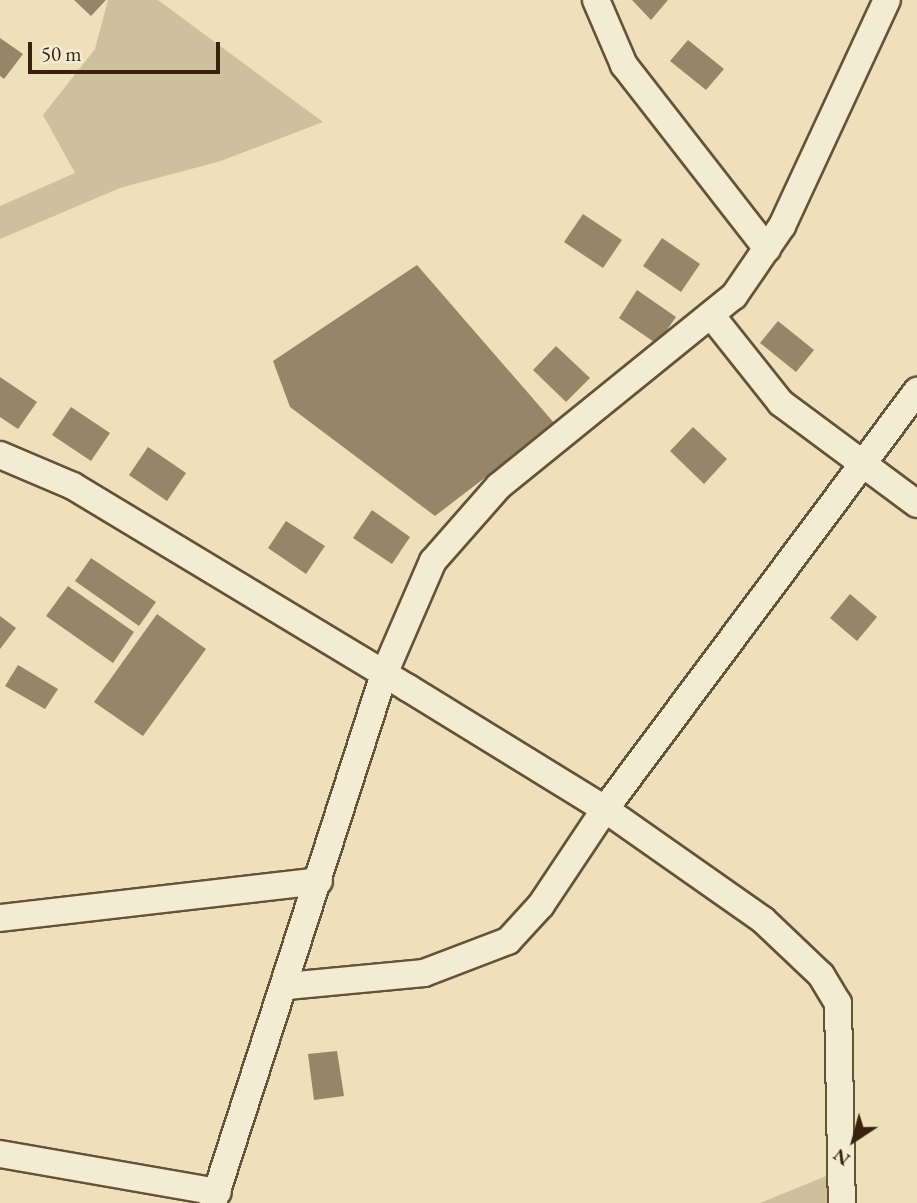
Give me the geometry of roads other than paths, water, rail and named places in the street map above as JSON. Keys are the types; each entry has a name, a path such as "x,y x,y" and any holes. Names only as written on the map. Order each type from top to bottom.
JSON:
{"street":[{"path":"596,0 624,65 767,250"},
{"path":"0,1154 216,1198 287,986 384,674 412,600 459,528 499,486 734,296 767,250 887,0"},
{"path":"710,315 780,403 917,504"},
{"path":"287,986 424,973 508,941 541,905 605,809 917,391"},
{"path":"0,455 73,486 384,674 605,809 763,920 821,975 838,1003 842,1203"},
{"path":"0,918 319,881"}]}
